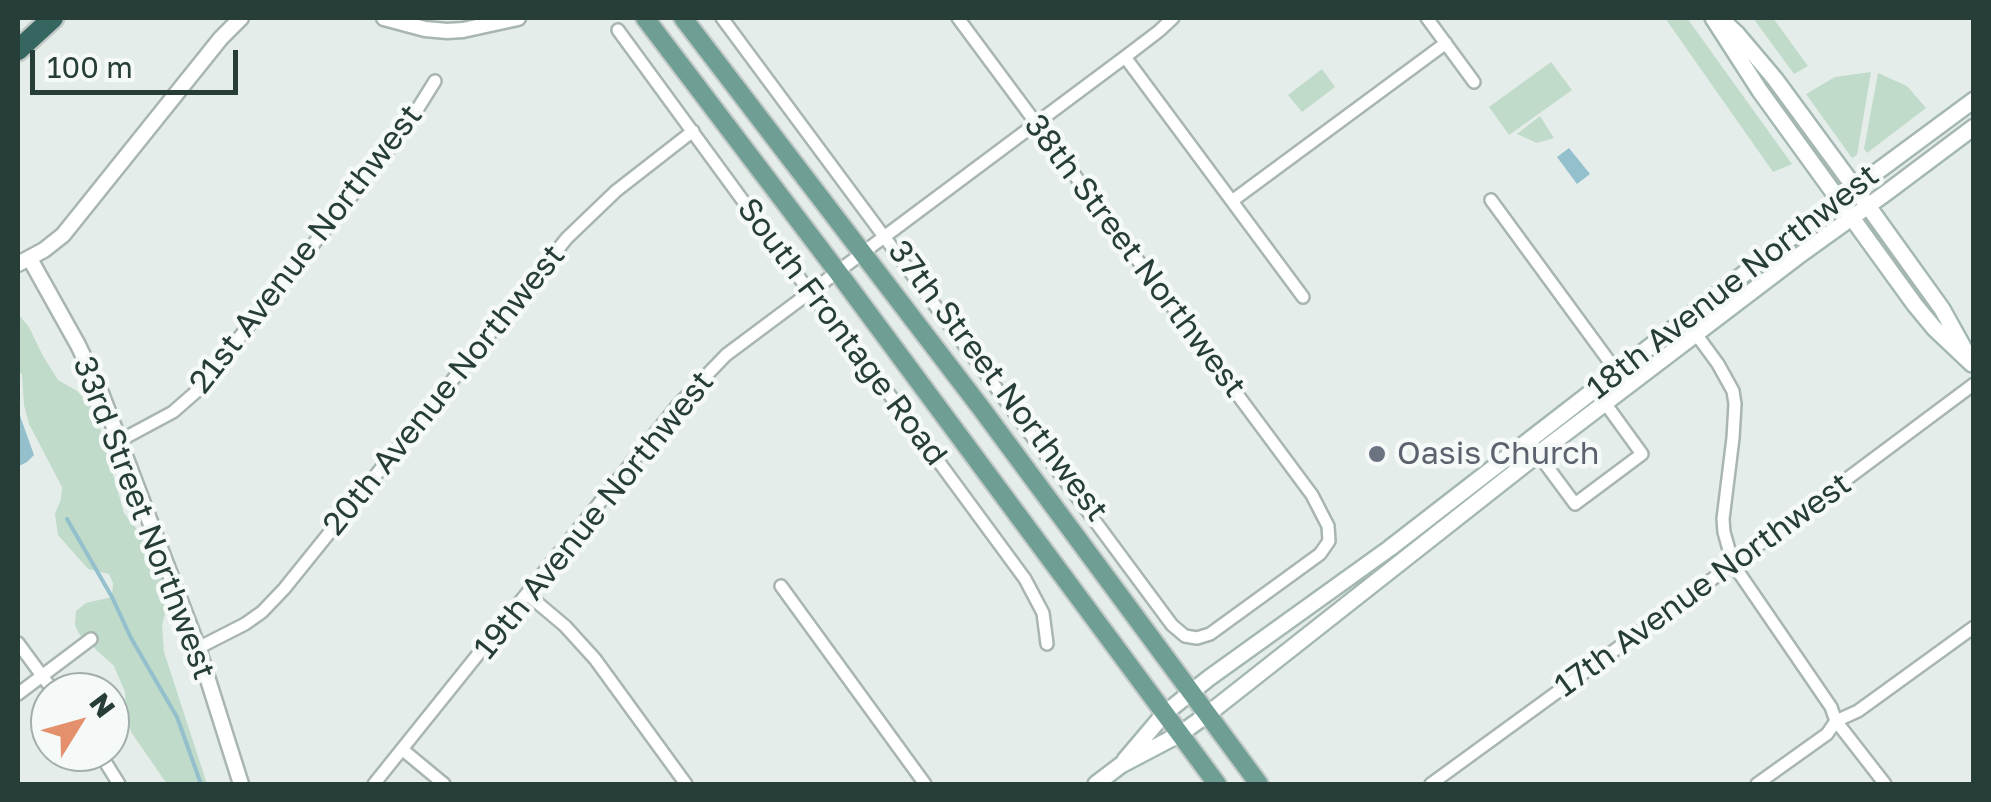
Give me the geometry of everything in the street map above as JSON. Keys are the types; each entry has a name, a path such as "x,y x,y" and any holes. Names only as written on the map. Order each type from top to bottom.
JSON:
{"highway":[{"path":"18,50 53,18"}],"main road":[{"name":"37th Street Northwest","path":"645,18 1217,784"},
{"name":"37th Street Northwest","path":"682,18 863,252 1259,784"},
{"path":"1717,18 1737,34 1775,79 1942,309 1973,366"},
{"path":"1717,18 1760,90 1925,318 1973,366"},
{"name":"18th Avenue Northwest","path":"1096,784 1120,765 1164,714 1192,692 1390,548 1974,100"},
{"name":"18th Avenue Northwest","path":"1120,765 1180,734 1208,714 1538,454 1974,127"}],"street":[{"path":"24,261 63,234 240,18"},
{"path":"384,18 425,29 457,31 512,18"},
{"path":"722,18 883,236"},
{"name":"38th Street Northwest","path":"883,236 1172,625 1185,636 1210,634 1326,548 1328,526 1312,495 958,18"},
{"name":"19th Avenue Northwest","path":"374,784 678,405 726,355 1172,18"},
{"path":"1427,18 1474,82"},
{"name":"South Frontage Road","path":"618,30 1025,579 1043,613 1047,644"},
{"path":"1232,201 1446,44"},
{"path":"1125,57 1303,298"},
{"name":"21st Avenue Northwest","path":"120,440 174,412 197,391 407,126 435,81"},
{"name":"20th Avenue Northwest","path":"198,648 245,624 284,590 567,238 592,211 692,132"},
{"path":"1491,200 1617,372"},
{"name":"33rd Street Northwest","path":"24,261 78,345 101,393 198,648 240,784"},
{"path":"1685,319 1733,391 1734,438 1723,519 1728,551 1836,721 1885,784"},
{"name":"17th Avenue Northwest","path":"1431,784 1974,384"},
{"path":"1538,454 1575,504 1642,454 1604,404"},
{"path":"782,586 926,784"},
{"path":"527,594 580,641 686,784"},
{"path":"1757,784 1827,734 1836,721 1858,711 1974,627"},
{"path":"47,672 91,639"},
{"path":"18,643 39,672"},
{"path":"403,750 444,784"}],"green space":[{"path":"1665,18 1687,18 1792,164 1773,172"},
{"path":"1753,18 1773,18 1808,66 1794,74"},
{"path":"1551,62 1572,90 1509,135 1489,107"},
{"path":"1322,69 1335,87 1302,112 1288,95"},
{"path":"1871,72 1857,155 1852,158 1806,94 1835,77"},
{"path":"1878,73 1907,86 1926,108 1867,153 1864,149"},
{"path":"1540,116 1554,138 1537,143 1517,134"},
{"path":"18,314 58,380 77,391 95,411 124,513 148,543 163,579 168,603 162,625 164,652 207,784 167,784 131,732 130,672 117,672 79,634 76,611 86,603 112,597 113,583 109,574 88,569 58,535 55,514 62,487 29,424 18,369"}],"water":[{"path":"1569,148 1590,174 1577,184 1557,157"},
{"path":"18,410 34,455 19,466"}],"waterway":[{"path":"67,519 177,717 201,784"}],"place":[{"name":"Oasis Church","path":"1377,454"}]}
